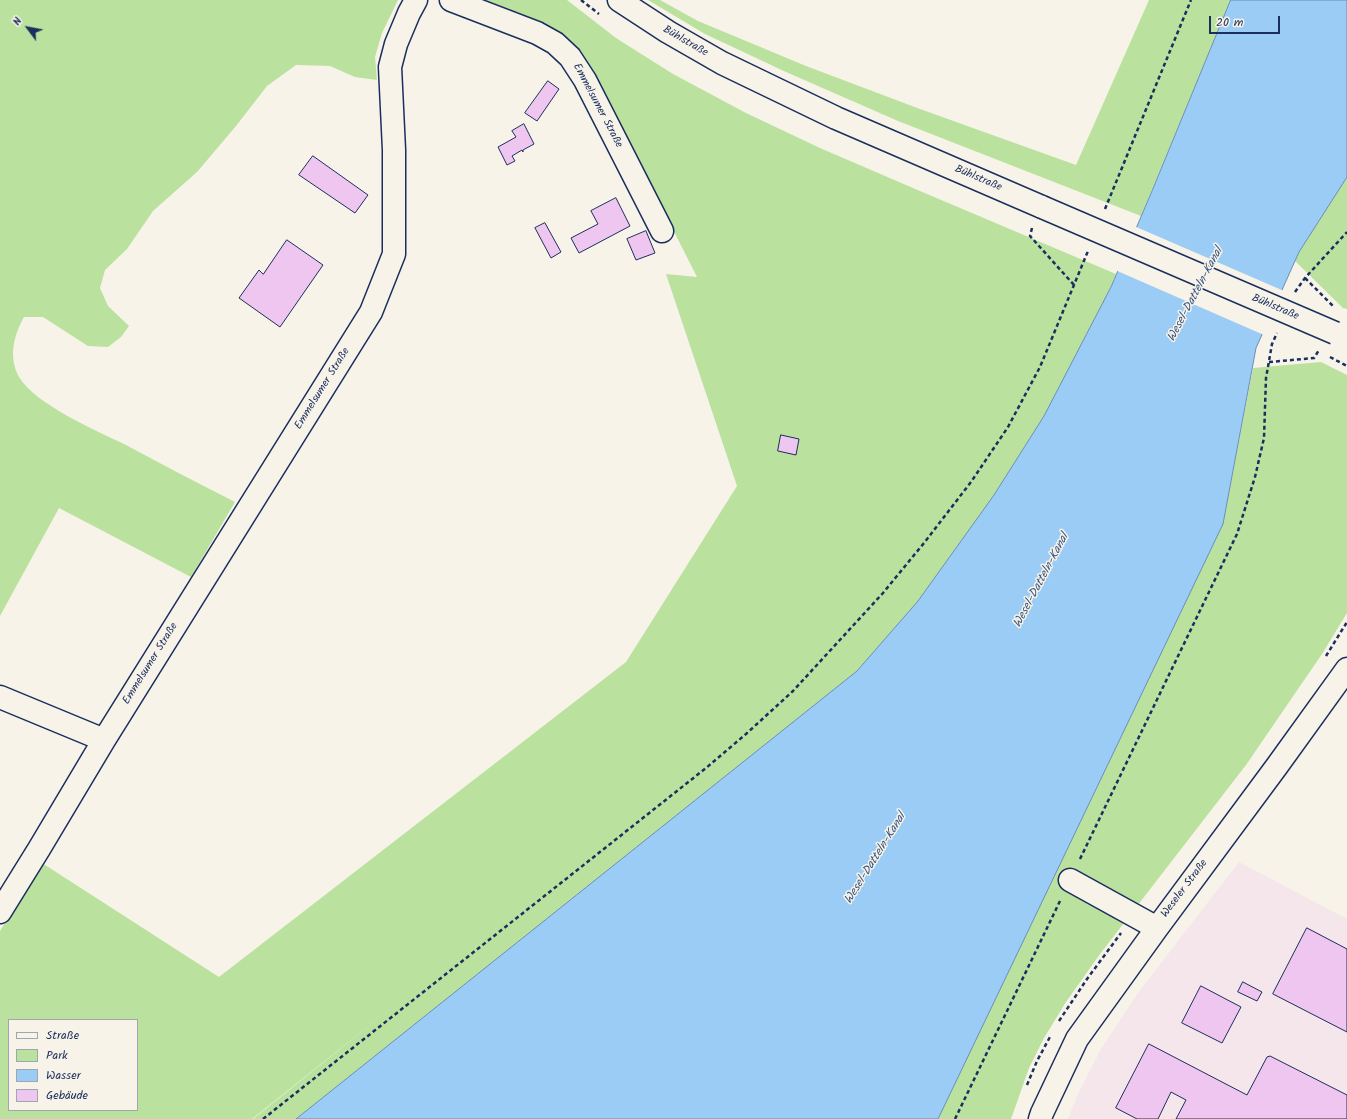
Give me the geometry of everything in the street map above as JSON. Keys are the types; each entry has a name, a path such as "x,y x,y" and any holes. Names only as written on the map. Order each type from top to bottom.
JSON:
{"street":[{"name":"Emmelsumer Straße","path":"0,912 104,740 371,312 394,254 394,150 390,67 396,44 416,0"},
{"name":"Emmelsumer Straße","path":"451,0 537,33 555,43 570,57 585,80 662,231"},
{"name":"Bühlstraße","path":"619,0 668,32 722,63 836,118 1341,336"},
{"name":"Weseler Straße","path":"1040,1119 1077,1039 1347,670"},
{"path":"0,697 104,740"},
{"path":"1070,880 1157,928"}],"path":[{"path":"1146,107 1191,0"},
{"path":"1033,227 1030,236 1074,285"},
{"path":"1294,295 1297,288 1305,278 1347,232"},
{"path":"1305,278 1333,306"},
{"path":"955,1119 1237,534 1255,477 1264,438 1264,400 1272,344 1278,330"},
{"path":"1269,362 1314,358 1318,350 1347,366"},
{"path":"263,1119 706,768 746,734 793,690 883,593 924,544 971,482 1008,427 1040,367"}],"shaded area":[{"path":"1239,862 1347,919 1347,1119 1068,1119 1078,1094 1101,1049 1138,993"}],"green space":[{"path":"0,0 398,0 382,33 375,57 377,80 355,77 330,66 296,65 267,86 236,126 197,172 153,211 127,249 105,270 100,288 108,306 129,326 121,337 108,347 88,346 43,317 24,317 15,339 13,354 14,362 19,377 38,397 82,424 124,444 235,502 191,577 59,508 0,616"},
{"path":"477,0 567,0 616,38 673,74 746,113 820,148 1116,274 1111,287 1044,416 994,495 918,601 857,671 296,1119 253,1119 395,1005 252,1119 0,1119 0,931 42,863 219,977 626,662 737,486 666,274 697,277 612,109 585,60 565,38"},
{"path":"648,0 660,0 698,21 806,66 1076,165 1149,0 1231,0 1141,216 898,121 786,72 705,34"},
{"path":"1347,177 1347,309 1343,308 1295,261 1299,252"},
{"path":"1321,362 1347,375 1347,613 1322,654 1246,765 1100,954 1066,1002 1044,1038 1029,1068 1011,1119 938,1119 1223,524 1253,368"}],"water":[{"name":"Wesel-Datteln-Kanal","path":"1231,0 1347,0 1347,177 1299,252 1256,348 1223,524 938,1119 296,1119 857,671 918,601 994,495 1044,416 1111,287"}],"pier":[{"path":"1134,226 1284,291 1264,335 1115,270"}],"building":[{"path":"548,81 559,89 537,121 525,113"},
{"path":"524,124 534,144 523,150 523,152 522,150 512,156 515,161 507,165 498,147 516,137 512,131"},
{"path":"313,156 368,195 355,213 299,175"},
{"path":"616,198 630,226 579,253 571,238 598,224 591,211"},
{"path":"545,223 561,252 551,258 535,228"},
{"path":"646,231 655,253 636,260 627,239"},
{"path":"287,240 323,265 280,327 239,298 259,270 263,274"},
{"path":"781,435 799,439 796,455 778,451"},
{"path":"1307,928 1347,949 1347,1032 1273,994"},
{"path":"1243,982 1262,992 1257,1001 1238,992"},
{"path":"1201,986 1241,1007 1222,1043 1182,1023"},
{"path":"1149,1044 1247,1095 1267,1057 1270,1056 1347,1095 1347,1119 1176,1119 1186,1100 1171,1092 1158,1119 1137,1119 1116,1108"}]}
